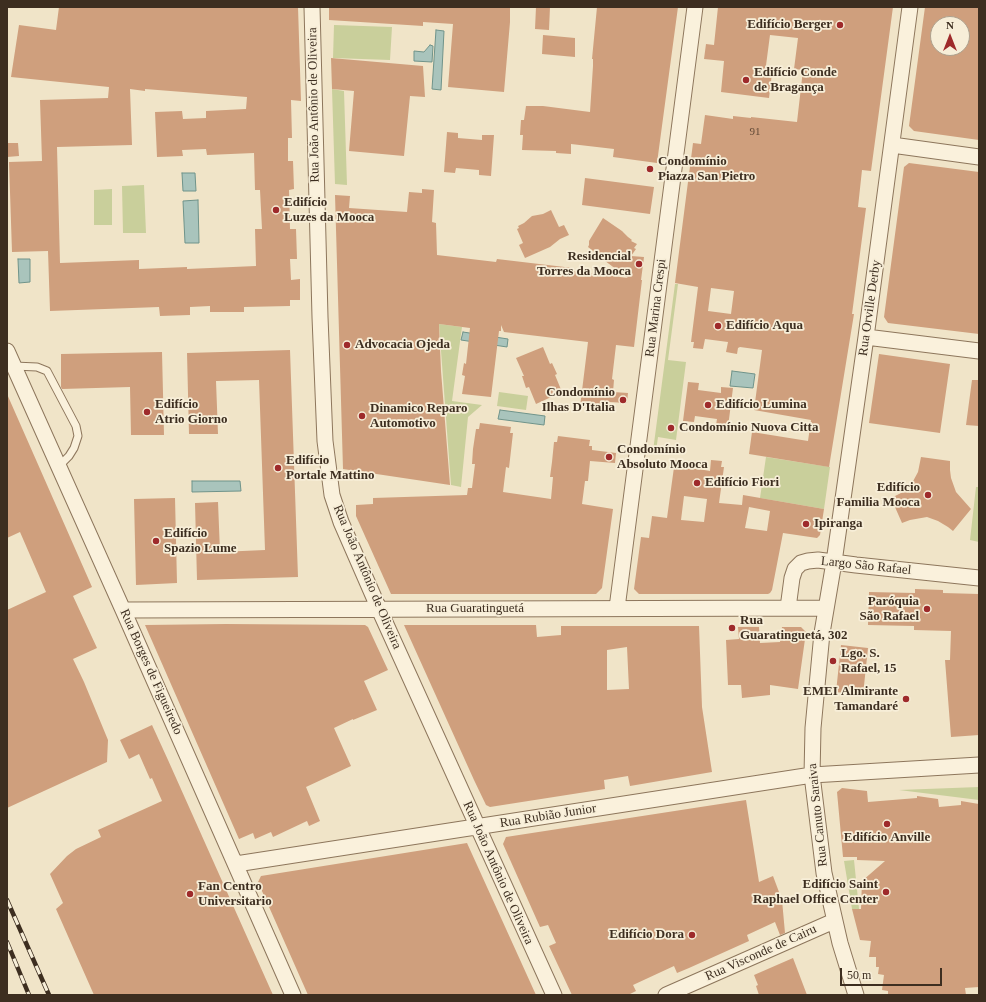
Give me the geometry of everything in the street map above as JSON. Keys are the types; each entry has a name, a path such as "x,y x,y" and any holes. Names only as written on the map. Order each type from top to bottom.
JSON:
{"street":[{"name":"Rua João Antônio de Oliveira","path":"312,7 320,317 325,442 332,495 341,522 379,609 554,995"},
{"name":"Rua Marina Crespi","path":"617,608 695,7"},
{"name":"Rua Orville Derby","path":"826,608 866,337 910,7"},
{"path":"892,145 979,157"},
{"path":"866,337 979,351"},
{"name":"Rua Borges de Figueiredo","path":"7,351 293,995"},
{"name":"Largo São Rafael","path":"788,608 792,578 795,569 801,563 808,561 818,560 979,578"},
{"name":"Rua Guaratinguetá","path":"123,610 826,608"},
{"name":"Rua Canuto Saraiva","path":"826,608 815,702 812,774 824,873 834,921 856,995"},
{"path":"812,774 979,765"},
{"name":"Rua Rubião Junior","path":"236,864 812,774"},
{"name":"Rua Visconde de Cairu","path":"666,995 834,921"}],"lane":[{"path":"14,366 37,367 47,371 76,426 78,436 74,448 69,456 59,466"}],"green space":[{"path":"334,25 392,27 390,60 333,58"},
{"path":"332,89 344,91 347,185 335,184"},
{"path":"144,185 146,233 123,233 122,186"},
{"path":"112,189 112,225 94,225 94,190"},
{"path":"675,284 678,284 668,360 686,362 676,440 658,437 656,451 653,451"},
{"path":"439,324 462,327 452,401 482,405 468,417 461,487 451,485"},
{"path":"499,392 528,396 526,410 497,406"},
{"path":"766,457 830,467 824,509 760,498"},
{"path":"976,487 979,487 979,542 970,540"},
{"path":"979,787 979,800 899,790"},
{"path":"854,860 859,909 852,909 844,861"}],"water":[{"path":"436,30 444,31 441,90 432,89"},
{"path":"430,45 433,46 432,62 414,61 414,51 424,52"},
{"path":"182,173 195,173 196,191 183,191"},
{"path":"198,200 199,243 185,243 183,201"},
{"path":"18,259 30,259 30,282 19,283"},
{"path":"463,332 508,339 507,347 461,340"},
{"path":"732,371 755,374 753,388 730,386"},
{"path":"500,410 545,416 544,425 498,419"},
{"path":"192,481 240,481 241,491 192,492"}],"building":[{"path":"59,7 298,7 301,101 291,100 292,138 288,138 288,161 293,161 294,189 289,190 290,229 296,229 297,259 290,259 291,280 300,279 300,300 290,300 290,306 244,307 244,312 210,312 210,306 190,307 190,315 160,316 159,307 50,311 48,251 12,252 9,162 42,161 40,100 108,98 109,87 11,77 19,25 56,30","holes":["130,89 145,91 145,89 247,97 246,109 206,111 206,118 183,119 182,111 155,112 157,157 183,156 182,150 206,149 207,155 254,153 255,190 260,190 262,229 255,229 256,266 187,269 187,267 139,269 139,260 60,263 57,147 132,145"]},
{"path":"329,7 510,7 504,92 448,87 453,24 423,22 423,26 329,20"},
{"path":"536,7 550,7 549,30 535,29"},
{"path":"597,7 678,7 657,163 613,157 614,149 571,144 571,154 556,153 556,151 522,150 523,135 520,135 521,120 524,120 526,106 543,106 590,112 593,66 592,59"},
{"path":"718,7 893,7 871,171 862,170 858,207 866,208 852,314 854,314 829,467 749,454 752,432 808,441 811,420 754,410 762,350 740,347 738,348 737,354 726,352 728,342 705,339 703,349 693,348 694,342 691,342 698,287 675,283 693,143 701,144 705,115 733,119 733,116 797,122 803,70 794,69 798,38 770,35 765,73 772,73 769,98 721,92 724,61 704,59 706,44 714,45","holes":["711,288 734,291 731,314 708,311"]},
{"path":"925,7 979,7 979,140 914,131 909,126"},
{"path":"543,35 575,38 575,57 542,54"},
{"path":"331,58 423,66 425,97 410,96 404,156 349,151 354,91 332,89"},
{"path":"447,132 458,133 458,138 482,140 482,135 494,135 491,176 479,175 479,170 456,168 455,173 444,172"},
{"path":"7,143 18,143 19,156 7,157"},
{"path":"909,163 979,172 979,334 888,323 884,317 904,167"},
{"path":"585,178 654,187 650,214 582,205"},
{"path":"422,189 434,190 432,222 436,223 437,255 496,262 497,259 573,268 572,271 628,278 588,247 589,241 603,218 622,231 632,240 631,241 637,244 634,248 636,249 631,256 644,257 634,347 616,345 612,379 614,380 613,392 628,393 627,403 609,402 608,410 580,407 588,342 504,332 501,325 491,397 462,394 465,376 462,375 464,363 466,364 470,328 439,324 441,371 450,485 343,469 335,195 350,196 349,208 407,212 409,192 422,193"},
{"path":"551,210 559,227 564,225 569,235 560,239 550,247 525,258 519,245 523,243 517,229 519,228 518,226 532,216 543,214"},
{"path":"543,347 550,364 552,363 557,374 555,375 562,392 536,404 529,387 526,388 522,376 524,376 516,358"},
{"name":"Edifício Portale Mattino","path":"290,350 298,577 197,580 195,503 218,502 220,552 265,550 259,380 216,381 218,434 189,434 187,353"},
{"name":"Edifício Atrio Giorno","path":"162,352 164,435 131,435 130,387 62,389 61,387 61,354"},
{"path":"879,354 950,364 940,433 869,423"},
{"path":"972,380 979,380 979,426 966,425"},
{"name":"Edifício Lumina","path":"688,382 699,383 698,390 721,393 721,387 733,388 728,427 716,425 717,419 695,416 694,422 683,421"},
{"path":"7,394 92,587 73,596 97,648 73,659 108,740 107,762 7,808 7,610 46,592 20,532 7,538"},
{"path":"480,423 511,427 510,433 513,433 509,468 506,467 503,492 551,499 553,477 550,477 554,442 557,442 558,436 590,440 589,446 592,446 592,450 616,453 615,463 590,461 588,481 585,481 582,504 613,509 602,588 596,594 391,594 356,516 356,505 373,504 373,498 467,495 468,488 472,488 475,464 472,464 473,449 476,429 479,429"},
{"name":"Edifício Familia Mooca","path":"921,457 950,461 951,478 956,492 971,509 953,531 938,521 927,517 902,523 891,498 903,492 911,485 918,472"},
{"path":"675,460 688,463 687,467 710,471 711,460 722,461 721,467 724,467 719,503 742,505 743,495 824,509 820,535 817,538 783,533 772,590 768,594 639,594 634,589 641,537 649,538 652,516 667,518","holes":["684,496 707,499 704,522 681,520","749,507 770,511 767,531 745,528"]},
{"name":"Edifício Spazio Lume","path":"175,498 177,583 136,585 134,499"},
{"path":"915,589 943,590 943,593 979,594 979,735 951,737 945,660 950,660 951,631 914,630 914,626 868,625 869,592 915,593"},
{"path":"145,625 365,625 368,627 388,670 364,681 377,710 334,728 351,766 306,787 320,821 309,826 307,821 273,837 271,832 255,839 253,833 239,839"},
{"path":"404,625 536,625 537,637 561,635 561,626 699,626 702,707 712,772 630,786 628,776 604,780 605,789 490,807 486,805","holes":["627,647 629,689 607,690 607,650"]},
{"path":"738,627 759,627 760,643 780,642 782,627 801,627 806,632 798,689 770,685 770,695 742,698 741,685 728,685 726,640 739,639"},
{"path":"841,645 868,648 863,695 836,692"},
{"name":"Fan Centro Universitario","path":"152,725 273,995 94,995 56,909 63,903 50,874 76,849 101,837 98,830 162,801 139,754 129,759 120,740"},
{"path":"842,788 867,791 868,802 917,798 917,796 938,799 939,807 961,805 961,801 979,804 979,987 965,988 966,995 888,995 888,991 882,990 884,975 878,974 879,967 876,967 876,957 869,957 871,941 860,940 852,909 861,909 862,881 885,861 857,860 857,857 843,857 837,792"},
{"path":"746,800 759,882 773,876 782,900 785,933 780,935 775,922 747,935 749,941 689,968 677,973 674,966 633,985 636,991 628,995 572,995 549,946 556,943 548,925 540,927 503,844 506,837"},
{"path":"467,843 536,995 308,995 258,882 261,876"},
{"path":"793,958 807,995 759,995 756,986 758,985 754,975"}],"railway":[{"path":"7,900 49,995"},
{"path":"7,942 29,995"}],"place":[{"name":"Edifício Berger","path":"840,25"},
{"name":"Edifício Conde de Bragança","path":"746,80"},
{"name":"Condomínio Piazza San Pietro","path":"650,169"},
{"name":"Edifício Luzes da Mooca","path":"276,210"},
{"name":"Residencial Torres da Mooca","path":"639,264"},
{"name":"Edifício Aqua","path":"718,326"},
{"name":"Advocacia Ojeda","path":"347,345"},
{"name":"Condomínio Ilhas D'Italia","path":"623,400"},
{"name":"Edifício Lumina","path":"708,405"},
{"name":"Edifício Atrio Giorno","path":"147,412"},
{"name":"Dinamico Reparo Automotivo","path":"362,416"},
{"name":"Condomínio Nuova Citta","path":"671,428"},
{"name":"Condomínio Absoluto Mooca","path":"609,457"},
{"name":"Edifício Portale Mattino","path":"278,468"},
{"name":"Edifício Fiori","path":"697,483"},
{"name":"Edifício Familia Mooca","path":"928,495"},
{"name":"Ipiranga","path":"806,524"},
{"name":"Edifício Spazio Lume","path":"156,541"},
{"name":"Paróquia São Rafael","path":"927,609"},
{"name":"Rua Guaratinguetá, 302","path":"732,628"},
{"name":"Lgo. S. Rafael, 15","path":"833,661"},
{"name":"EMEI Almirante Tamandaré","path":"906,699"},
{"name":"Edifício Anville","path":"887,824"},
{"name":"Edifício Saint Raphael Office Center","path":"886,892"},
{"name":"Fan Centro Universitario","path":"190,894"},
{"name":"Edifício Dora","path":"692,935"}]}
